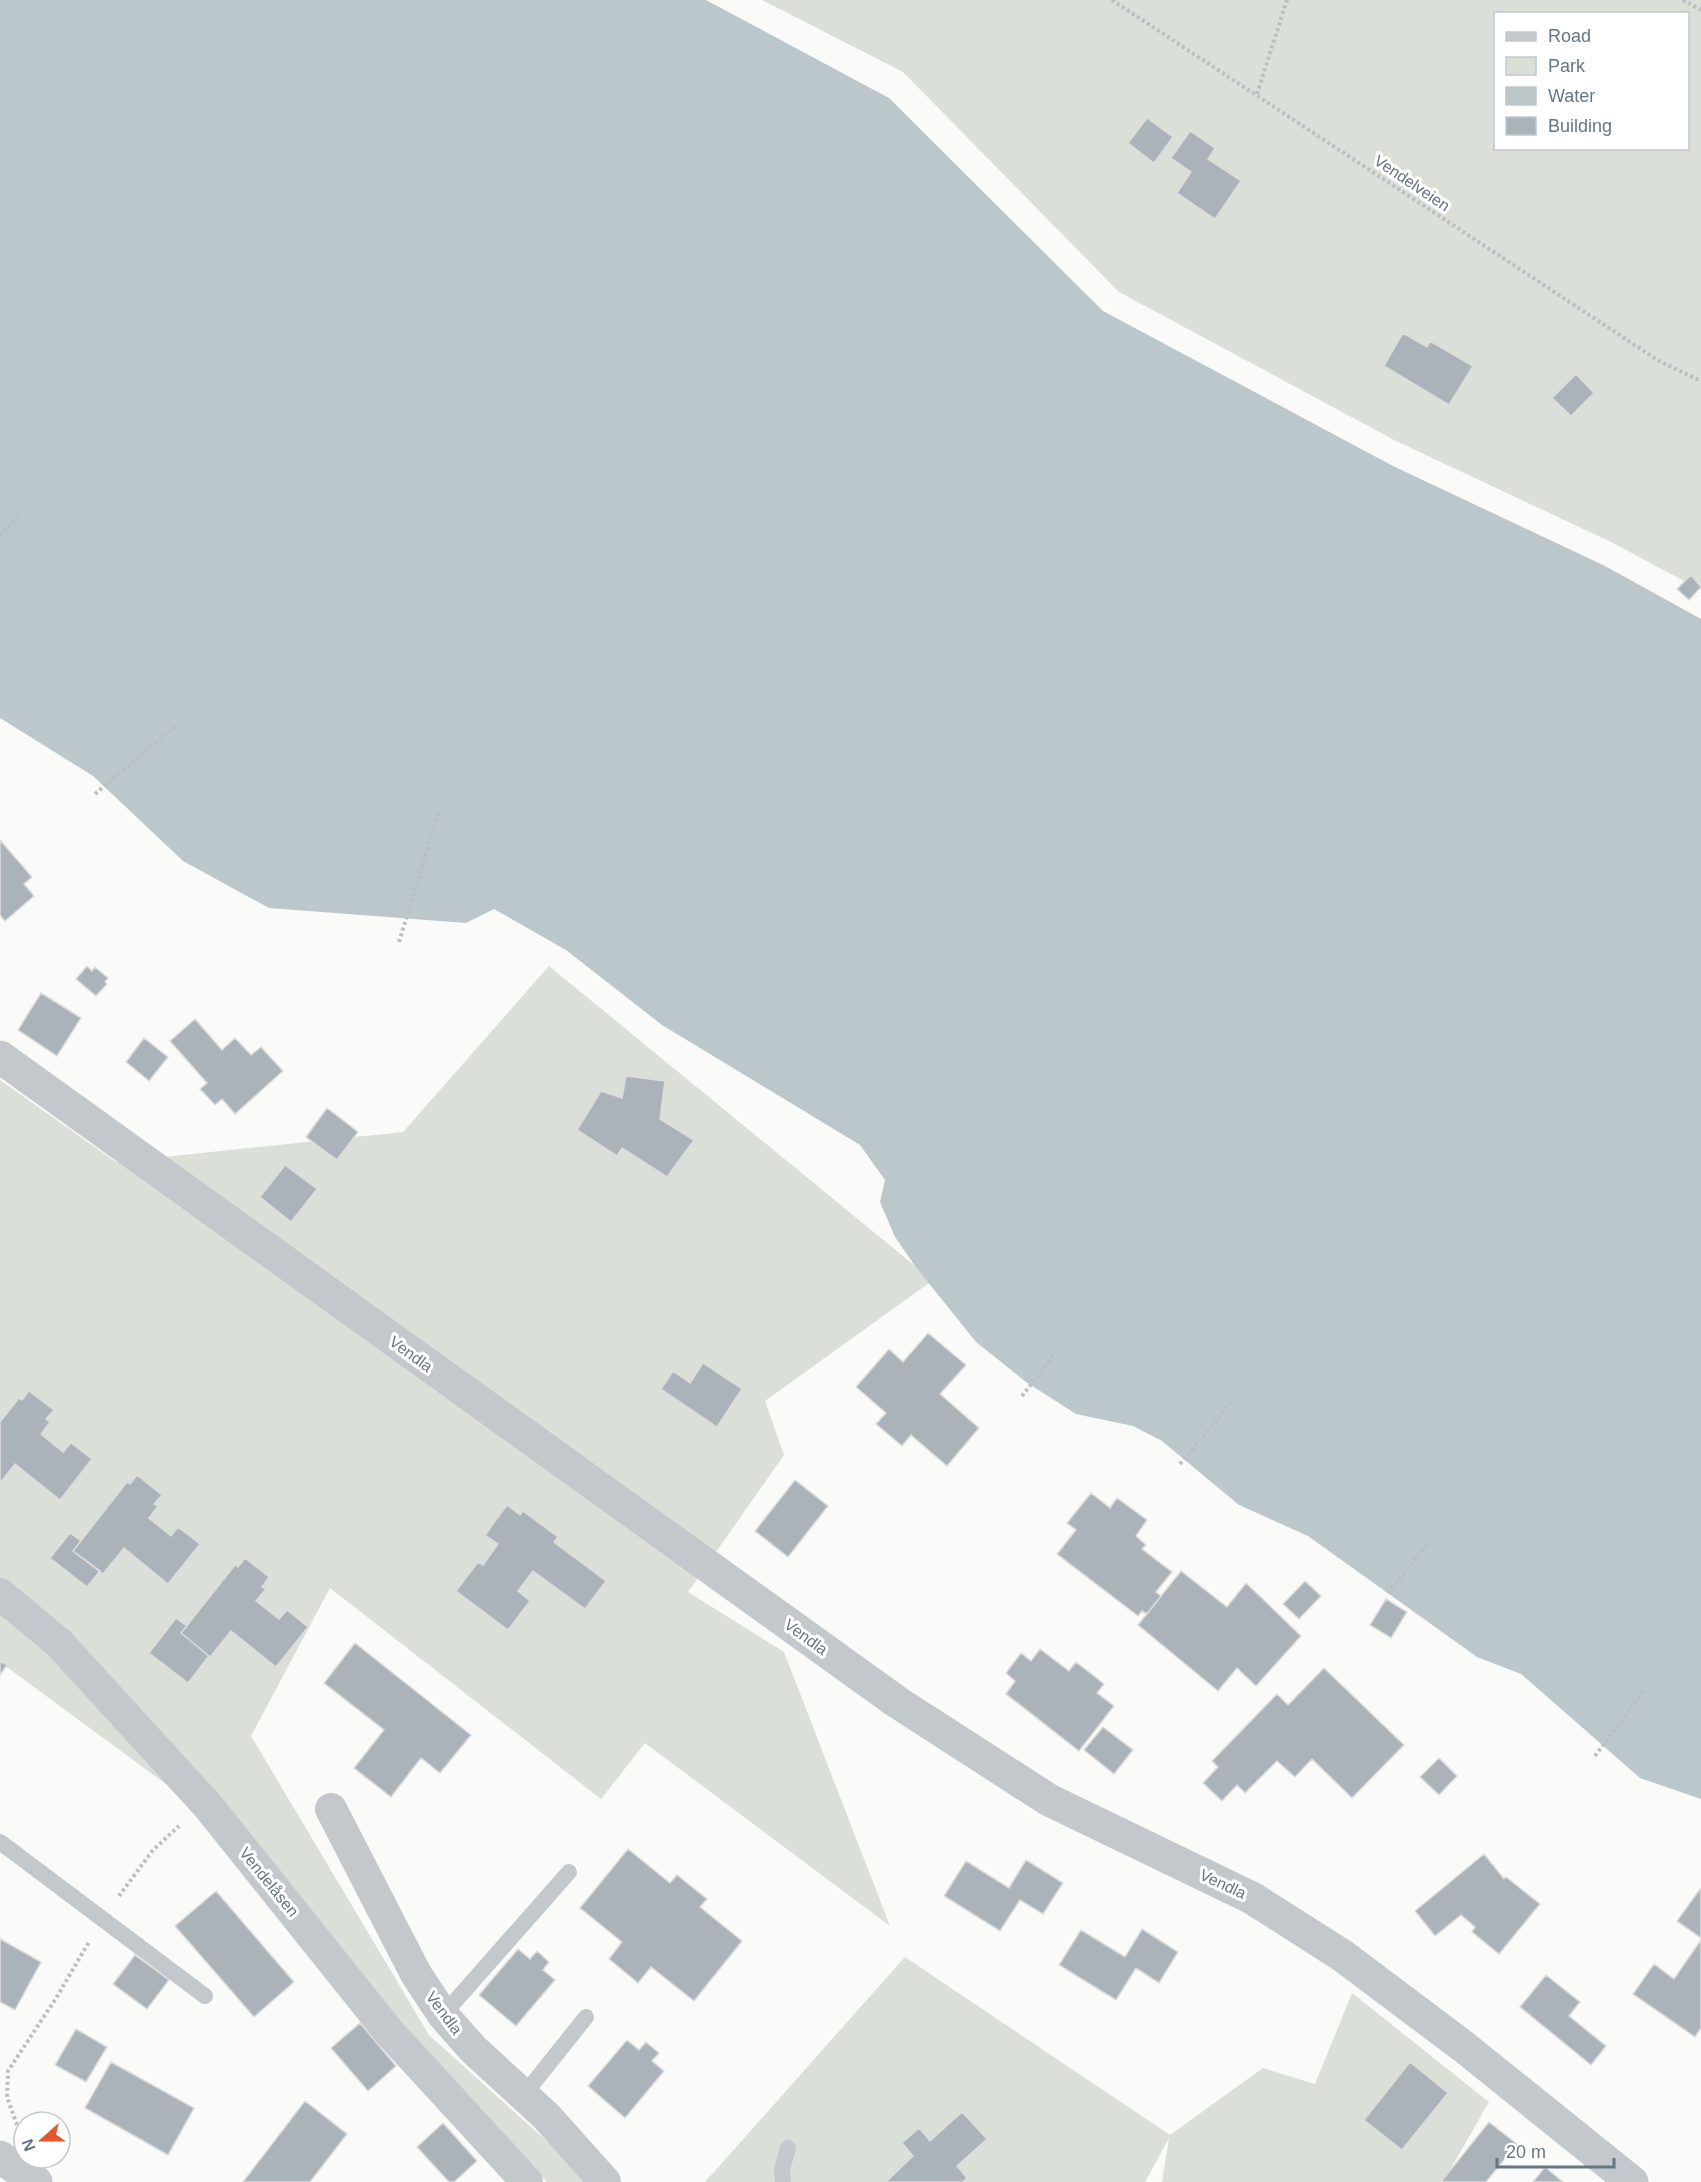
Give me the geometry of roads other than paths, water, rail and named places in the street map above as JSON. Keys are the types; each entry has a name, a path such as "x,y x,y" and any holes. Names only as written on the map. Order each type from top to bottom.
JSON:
{"street":[{"name":"Vendla","path":"0,1057 897,1702 1049,1800 1252,1898 1343,1956 1464,2047 1632,2182"},
{"name":"Vendelåsen","path":"0,1594 59,1643 208,1806 389,2032 527,2182"},
{"name":"Vendla","path":"331,1809 416,1974 443,2015 473,2049 573,2144 605,2182"},
{"path":"0,2157 36,2182"}],"lane":[{"path":"0,1842 205,1996"},
{"path":"443,2015 569,1872"},
{"path":"523,2096 586,2017"},
{"path":"783,2182 782,2169 788,2148"}],"water":[{"path":"0,0 706,0 889,98 1103,311 1393,466 1605,566 1701,619 1701,1799 1640,1778 1521,1674 1477,1657 1308,1536 1239,1505 1162,1441 1133,1426 1076,1414 1026,1382 976,1342 915,1266 895,1237 880,1202 885,1180 860,1145 662,1025 566,950 494,909 466,923 269,908 183,861 93,776 0,718"}]}
